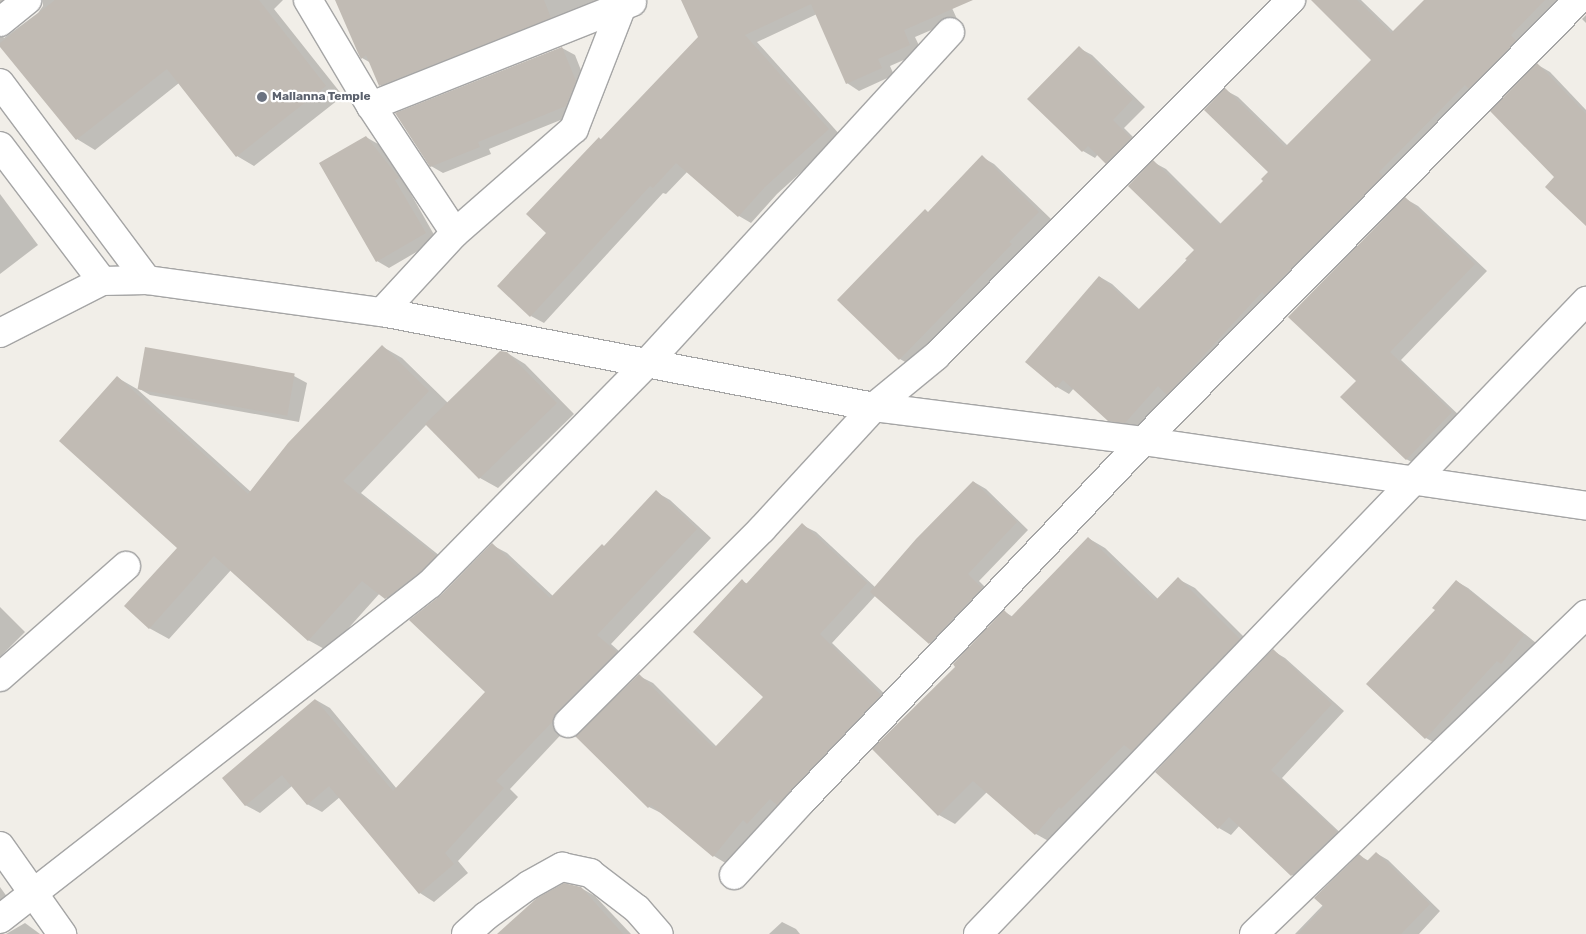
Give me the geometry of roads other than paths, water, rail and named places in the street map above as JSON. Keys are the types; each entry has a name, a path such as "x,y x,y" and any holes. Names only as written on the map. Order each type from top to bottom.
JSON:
{"street":[{"path":"0,22 27,0"},
{"path":"308,0 371,106 455,233"},
{"path":"568,723 762,529 874,408 936,356 1291,0"},
{"path":"734,875 799,804 1144,441 1578,0"},
{"path":"371,106 629,3"},
{"path":"382,312 455,233 574,129 629,3"},
{"path":"0,919 430,584 646,364 950,32"},
{"path":"0,83 147,280"},
{"path":"0,146 102,281"},
{"path":"0,333 102,281 147,280 382,312 874,408 1144,441 1586,506"},
{"path":"978,934 1586,301"},
{"path":"0,677 126,566"},
{"path":"1254,934 1586,614"},
{"path":"0,846 62,934"},
{"path":"466,934 486,916 529,885 562,867 590,873 636,909 659,934"}],"place":[{"name":"Mallanna Temple","path":"262,97"}]}
